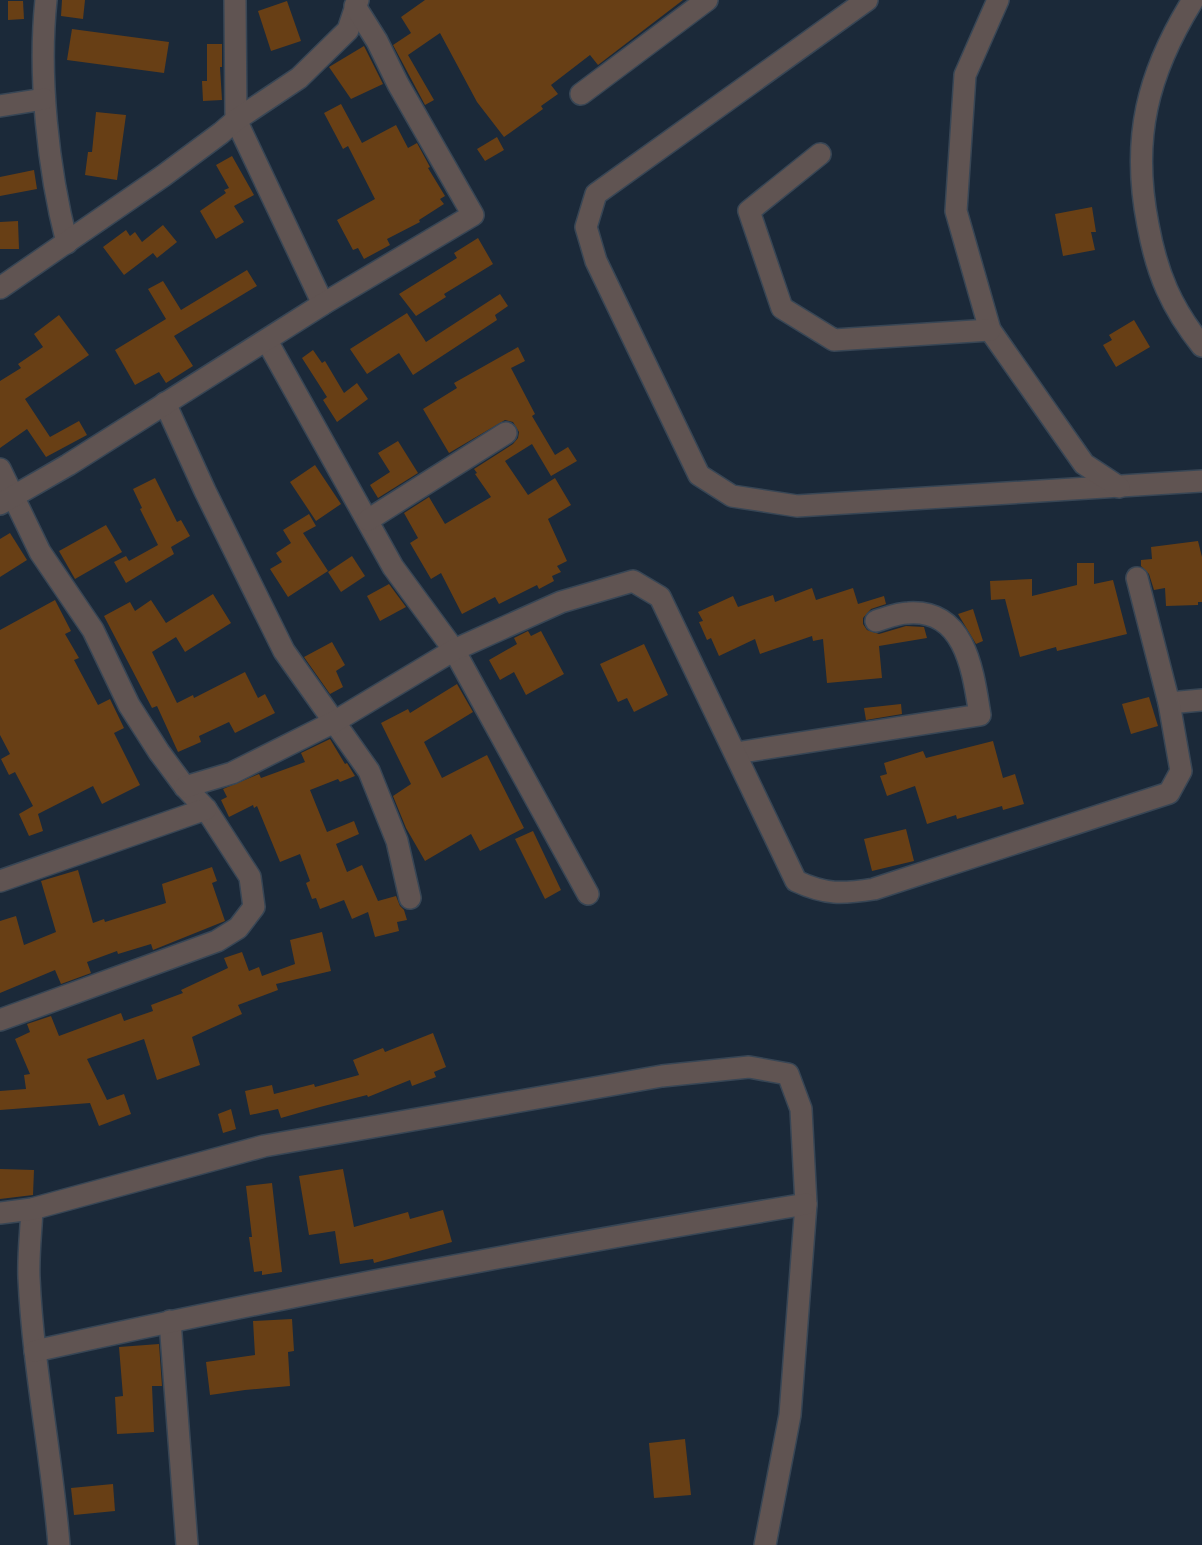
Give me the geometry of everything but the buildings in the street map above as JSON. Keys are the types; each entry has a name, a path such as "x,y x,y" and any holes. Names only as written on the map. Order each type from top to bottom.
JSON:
{"street":[{"path":"46,0 44,99 57,206 66,243"},
{"path":"235,0 236,120 323,304"},
{"path":"581,94 707,0"},
{"path":"867,0 596,194 586,227 596,261 699,475 732,496 797,506 1202,481"},
{"path":"998,0 965,75 956,211 990,330 1084,464 1119,487"},
{"path":"1193,0 1157,71 1146,109 1140,175 1154,259 1184,324 1202,346"},
{"path":"0,288 299,78 348,30 357,3"},
{"path":"7,500 68,465 323,304 473,215 398,84 357,3"},
{"path":"0,106 44,99"},
{"path":"820,154 749,211 782,308 834,340 990,330"},
{"path":"267,341 393,567 454,650 589,894"},
{"path":"165,403 284,651 369,771 397,841 410,898"},
{"path":"368,520 506,433"},
{"path":"0,469 7,500 93,630 129,705 159,752 205,809 250,877 254,907 238,928 217,941 0,1020"},
{"path":"185,787 232,773 334,722 454,650 561,602 633,581 660,597 796,881 819,891 845,894 874,889 1168,793 1181,771 1169,703 1137,578"},
{"path":"736,753 980,715 973,670 960,638 939,618 908,612 876,621"},
{"path":"1169,703 1202,700"},
{"path":"0,881 205,809"},
{"path":"0,1213 32,1209 264,1146 662,1076 749,1067 788,1073 802,1110 806,1204 790,1415 765,1545"},
{"path":"35,1351 170,1321 521,1252 806,1204"},
{"path":"32,1209 29,1275 35,1351 59,1545"},
{"path":"170,1321 187,1545"}]}
